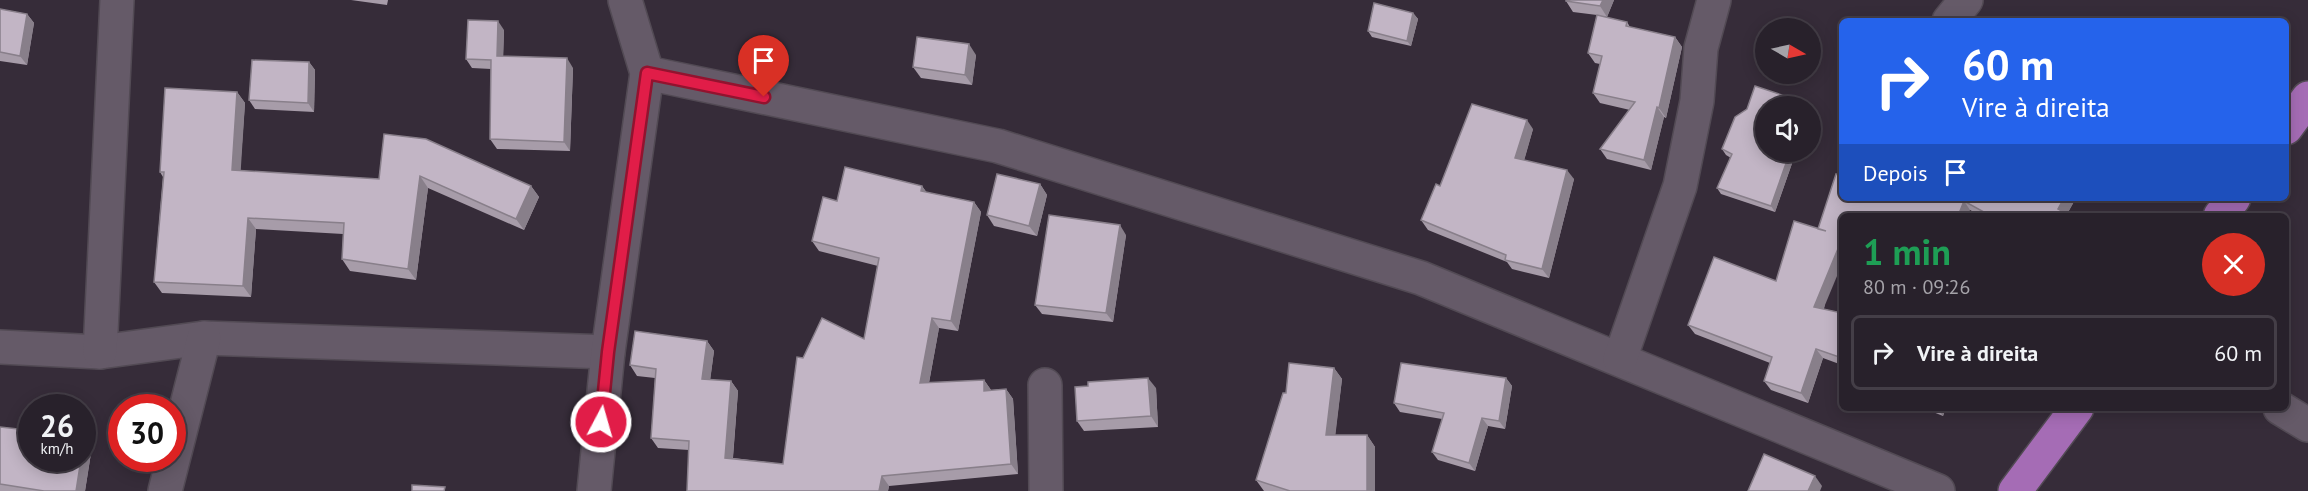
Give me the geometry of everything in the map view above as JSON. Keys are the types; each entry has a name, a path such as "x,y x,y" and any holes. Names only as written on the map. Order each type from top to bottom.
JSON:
{"main road":[{"path":"2289,124 2308,98"},
{"path":"2222,213 2232,201"},
{"path":"2015,491 2075,411"}],"street":[{"path":"100,352 117,0"},
{"path":"594,491 608,352 647,73 625,0"},
{"path":"1620,359 1680,186 1697,101 1701,48 1714,0"},
{"path":"1951,18 1966,0"},
{"path":"647,73 998,146 1421,278 1938,491"},
{"path":"165,491 204,338"},
{"path":"0,347 100,352 204,338 608,352"},
{"path":"1046,385 1046,491"},
{"path":"2285,411 2308,425"}],"building":[{"path":"1566,0 1603,0 1600,6"},
{"path":"1374,3 1413,13 1407,41 1368,31"},
{"path":"0,9 27,14 20,56 0,52"},
{"path":"1597,15 1627,22 1626,26 1675,37 1659,108 1657,107 1644,160 1600,149 1635,102 1593,93 1602,56 1588,53"},
{"path":"468,20 498,21 497,56 567,58 564,142 490,139 491,60 466,59"},
{"path":"917,37 969,44 965,75 913,67"},
{"path":"252,60 309,62 308,103 249,100"},
{"path":"1755,86 1785,96 1755,96 1755,162 1786,162 1771,206 1717,188 1732,154 1722,149 1735,117 1747,109"},
{"path":"165,88 237,92 232,170 379,179 384,134 426,139 531,186 516,219 420,176 408,269 342,259 344,223 248,218 243,286 154,282 164,172 160,172"},
{"path":"1472,104 1527,120 1515,158 1567,170 1542,269 1505,260 1506,255 1421,220 1436,184 1440,186"},
{"path":"845,167 922,186 921,191 974,202 951,321 932,318 920,383 984,380 984,391 1006,389 1011,464 882,476 879,491 687,491 689,441 651,438 656,369 630,365 635,331 707,341 702,379 731,381 725,458 783,464 797,357 803,358 822,318 864,339 879,258 812,241 823,197 837,201"},
{"path":"997,174 1040,184 1029,226 987,215"},
{"path":"1836,174 1839,175 1839,201 1964,201 1959,213 1839,213 1839,246 1814,307 1839,312 1839,357 1816,349 1801,393 1764,381 1772,357 1688,325 1714,257 1776,281 1794,221 1818,229"},
{"path":"1964,201 2062,201 2058,209 2065,213 1986,213"},
{"path":"1049,215 1120,225 1106,313 1035,305"},
{"path":"1289,363 1334,368 1326,435 1367,435 1367,491 1290,491 1256,480 1283,393 1286,393"},
{"path":"1401,363 1506,378 1499,421 1482,418 1469,463 1432,452 1444,413 1394,403"},
{"path":"1148,378 1151,416 1077,421 1075,387 1088,386 1088,382"},
{"path":"0,427 18,429 18,472 79,472 76,491 44,491 0,484"},
{"path":"1764,454 1815,476 1808,491 1748,491"},
{"path":"412,485 445,487 444,491 412,491"}],"route":[{"path":"601,422 608,352 647,73 764,97"}]}
